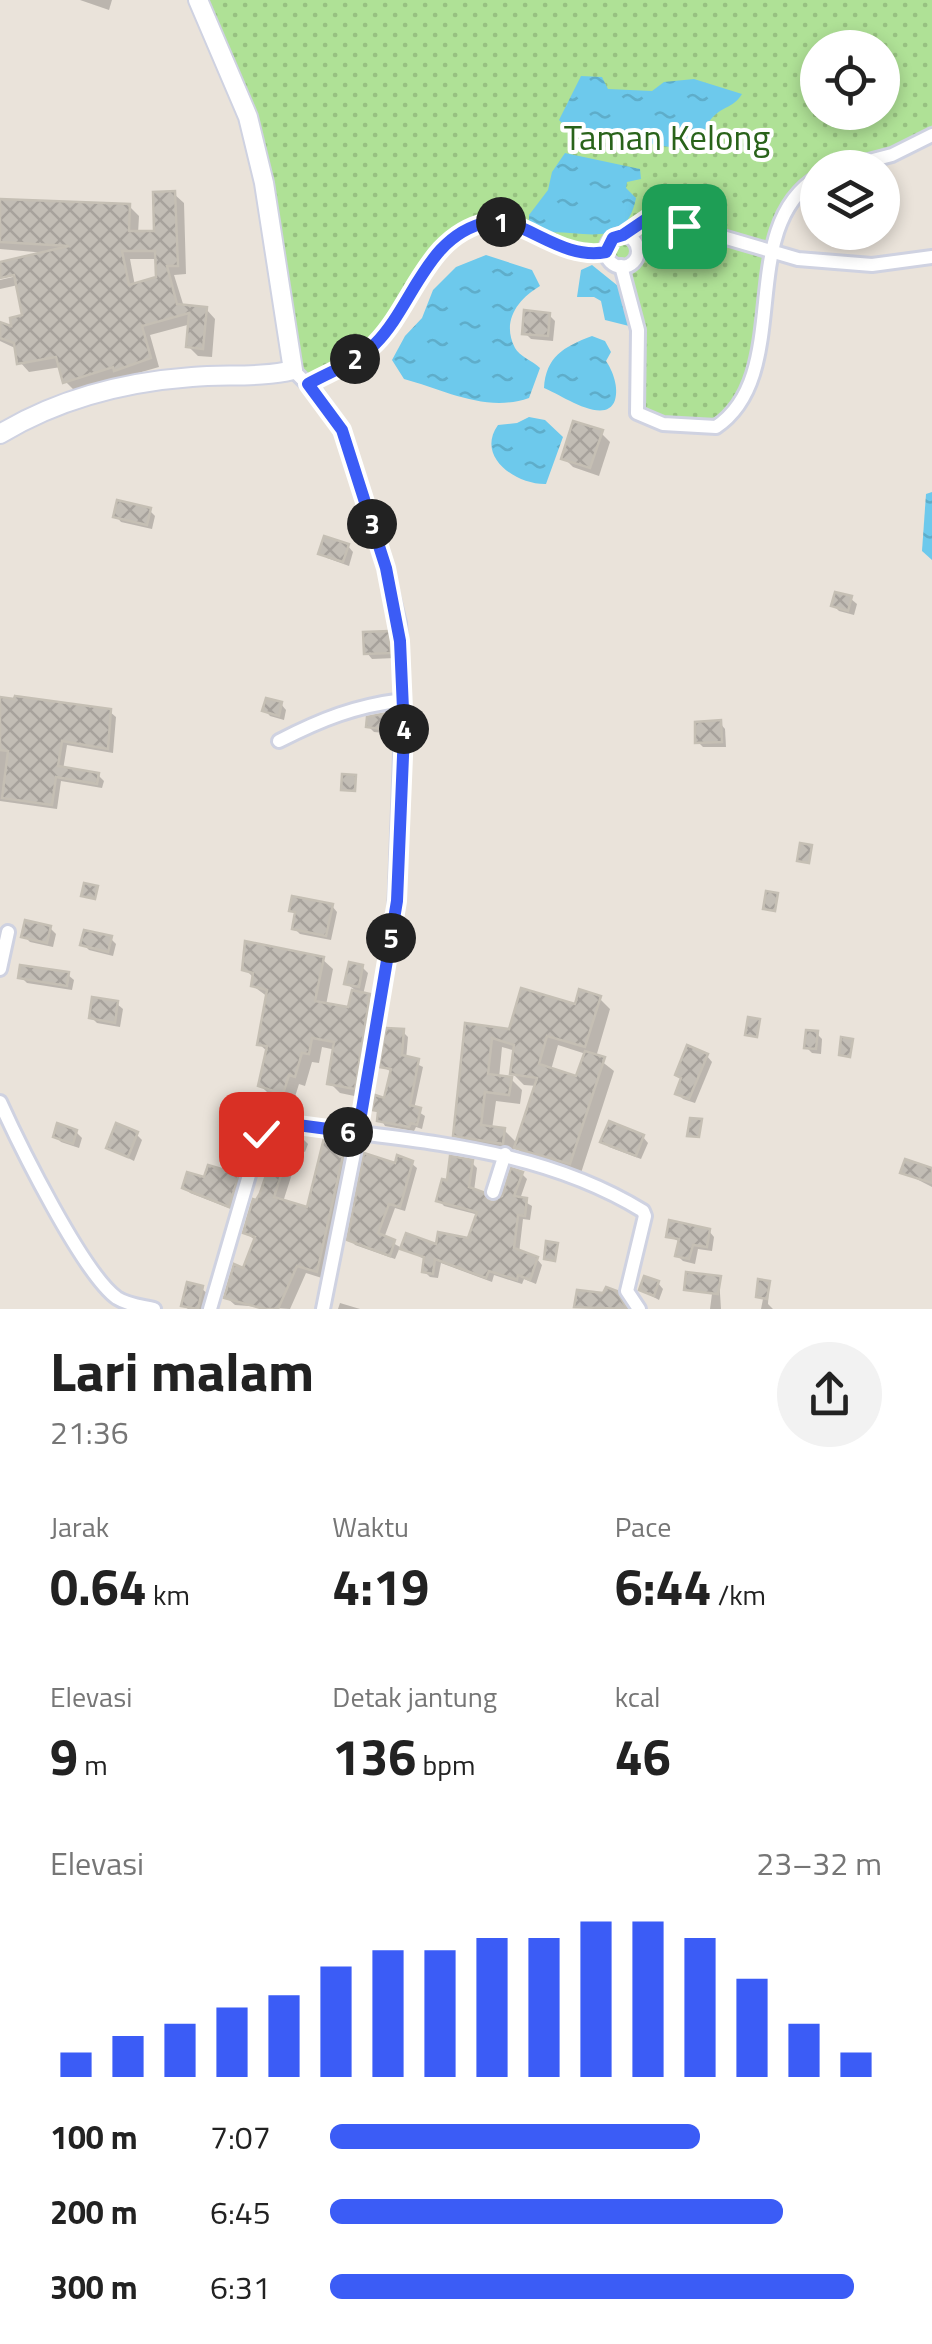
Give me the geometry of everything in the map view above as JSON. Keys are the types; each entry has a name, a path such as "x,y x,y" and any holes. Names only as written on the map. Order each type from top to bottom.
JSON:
{"main road":[{"path":"0,434 66,400 110,390 188,377 293,370 264,183 248,118 198,0"}],"street":[{"path":"900,151 932,135"},
{"path":"621,266 638,330 637,413 663,424 716,427 743,400 756,351 778,225 789,201 800,192"},
{"path":"623,235 633,240 638,249 635,260 621,266 611,262 606,252 609,242 642,219 661,217 773,254 851,266 932,257"},
{"path":"308,384 365,353 377,342 433,257 470,228 495,221 574,252 606,252"},
{"path":"293,370 342,430 386,568 398,622 403,700 397,901 358,1133 323,1309"},
{"path":"279,741 335,714 403,700"},
{"path":"0,969 8,932"},
{"path":"0,1102 96,1276 127,1304 154,1309"},
{"path":"210,1309 266,1126 275,1122 505,1154 573,1176 643,1211 627,1291 639,1309"},
{"path":"494,1192 505,1154"}],"green space":[{"name":"Taman Kelong","path":"198,0 932,0 932,125 925,140 895,150 800,150 800,196 782,216 743,400 706,428 663,424 635,406 635,314 629,291 618,276 587,254 495,221 455,239 365,353 337,368 317,394 293,369 264,183"}],"water":[{"path":"581,76 602,77 608,89 652,91 664,82 694,79 742,94 711,119 694,151 651,144 637,137 566,127 559,120"},
{"path":"565,153 640,169 641,179 627,182 626,188 636,198 621,227 609,233 536,234 529,225 529,215 548,190 552,172"},
{"path":"486,255 532,270 540,286 519,304 511,320 515,348 540,368 529,398 513,402 466,398 404,379 392,360 405,336 422,318 433,290 456,267"},
{"path":"592,265 623,290 633,327 605,320 601,301 594,297 577,297 581,270"},
{"path":"592,336 605,341 611,352 606,361 616,385 615,400 602,410 582,406 544,388 548,368 558,354"},
{"path":"529,417 545,420 563,437 546,484 512,474 495,458 492,448 498,425"},
{"path":"932,492 932,560 922,551 926,494"}],"building":[{"path":"175,191 178,266 167,266 177,304 207,307 203,349 186,347 189,313 142,326 151,358 114,371 113,367 63,383 56,357 17,364 14,343 0,338 0,322 11,326 10,318 22,315 14,275 0,278 0,262 69,246 0,242 0,199 130,204 129,231 154,231 153,192","holes":["122,251 155,251 156,277 129,285"]},
{"path":"524,310 550,313 548,336 522,334"},
{"path":"573,421 603,430 590,468 561,459"},
{"path":"117,500 151,508 147,525 113,517"},
{"path":"324,536 349,544 343,562 318,554"},
{"path":"835,592 852,596 848,611 831,606"},
{"path":"389,631 391,653 364,654 363,632"},
{"path":"0,697 111,709 108,749 62,741 58,766 99,773 97,784 56,777 52,805 2,798 8,751 0,750"},
{"path":"266,698 282,702 279,716 262,711"},
{"path":"392,712 390,730 366,727 367,717"},
{"path":"721,720 722,742 695,743 695,722"},
{"path":"342,774 356,775 355,791 341,790"},
{"path":"800,843 812,845 809,863 797,861"},
{"path":"84,883 98,886 95,899 81,896"},
{"path":"766,891 778,893 775,911 763,909"},
{"path":"292,896 333,904 326,936 292,929"},
{"path":"25,920 51,926 47,943 21,937"},
{"path":"84,930 112,936 108,952 80,945"},
{"path":"245,941 324,957 315,1001 348,1007 352,990 370,994 355,1089 327,1084 334,1042 312,1038 309,1054 302,1053 295,1077 289,1075 283,1094 258,1086 267,1046 257,1045 267,990 251,986 253,973 242,970"},
{"path":"349,962 363,965 359,987 344,984"},
{"path":"20,965 69,972 67,986 18,978"},
{"path":"521,988 575,1004 579,989 601,996 585,1047 547,1036 539,1064 576,1076 585,1051 605,1057 570,1164 514,1148 537,1078 510,1074 514,1045 492,1038 488,1074 512,1077 509,1095 485,1092 481,1125 505,1128 503,1144 453,1136 465,1023 509,1029"},
{"path":"92,997 118,1001 115,1023 89,1018"},
{"path":"748,1017 760,1019 757,1037 745,1035"},
{"path":"386,1028 404,1029 402,1055 419,1059 410,1105 421,1108 417,1125 377,1121 378,1111 372,1110 375,1095 384,1098 391,1069 379,1067"},
{"path":"806,1030 818,1031 816,1049 804,1048"},
{"path":"841,1037 853,1039 850,1057 839,1055"},
{"path":"687,1045 708,1054 689,1099 675,1094 681,1078 675,1075"},
{"path":"690,1118 702,1119 699,1137 687,1136"},
{"path":"609,1121 644,1135 636,1156 600,1142"},
{"path":"57,1123 77,1130 73,1144 53,1137"},
{"path":"116,1123 138,1132 128,1157 106,1148"},
{"path":"324,1138 346,1142 317,1272 297,1266 278,1309 224,1298 234,1264 243,1268 255,1237 243,1233 277,1143 290,1148 274,1197 307,1207"},
{"path":"364,1153 395,1163 397,1155 413,1161 400,1207 389,1204 378,1233 395,1240 390,1256 347,1240"},
{"path":"450,1156 473,1160 469,1187 483,1192 491,1202 502,1196 511,1168 523,1172 514,1196 527,1198 525,1216 518,1215 514,1248 538,1257 530,1280 489,1271 486,1278 435,1259 433,1274 422,1272 424,1257 400,1249 406,1233 436,1244 438,1232 468,1238 477,1212 436,1201 442,1179 447,1180"},
{"path":"905,1159 932,1168 932,1183 900,1173"},
{"path":"208,1165 239,1174 229,1207 182,1188 187,1172 204,1177"},
{"path":"669,1220 710,1229 707,1247 693,1245 689,1259 675,1256 679,1239 666,1237"},
{"path":"546,1241 558,1243 555,1261 544,1259"},
{"path":"686,1272 721,1276 718,1294 684,1290"},
{"path":"644,1276 659,1281 654,1296 639,1290"},
{"path":"758,1279 770,1281 767,1299 756,1297"},
{"path":"187,1282 203,1286 198,1309 181,1306"},
{"path":"606,1287 617,1291 627,1309 574,1307 577,1290 603,1293"}],"route":[{"path":"261,1134 275,1122 358,1133 397,901 404,732 398,622 386,568 342,430 308,384 365,353 377,342 433,257 470,228 495,221 550,244 592,254 606,252 613,238 651,216 684,226"}]}
